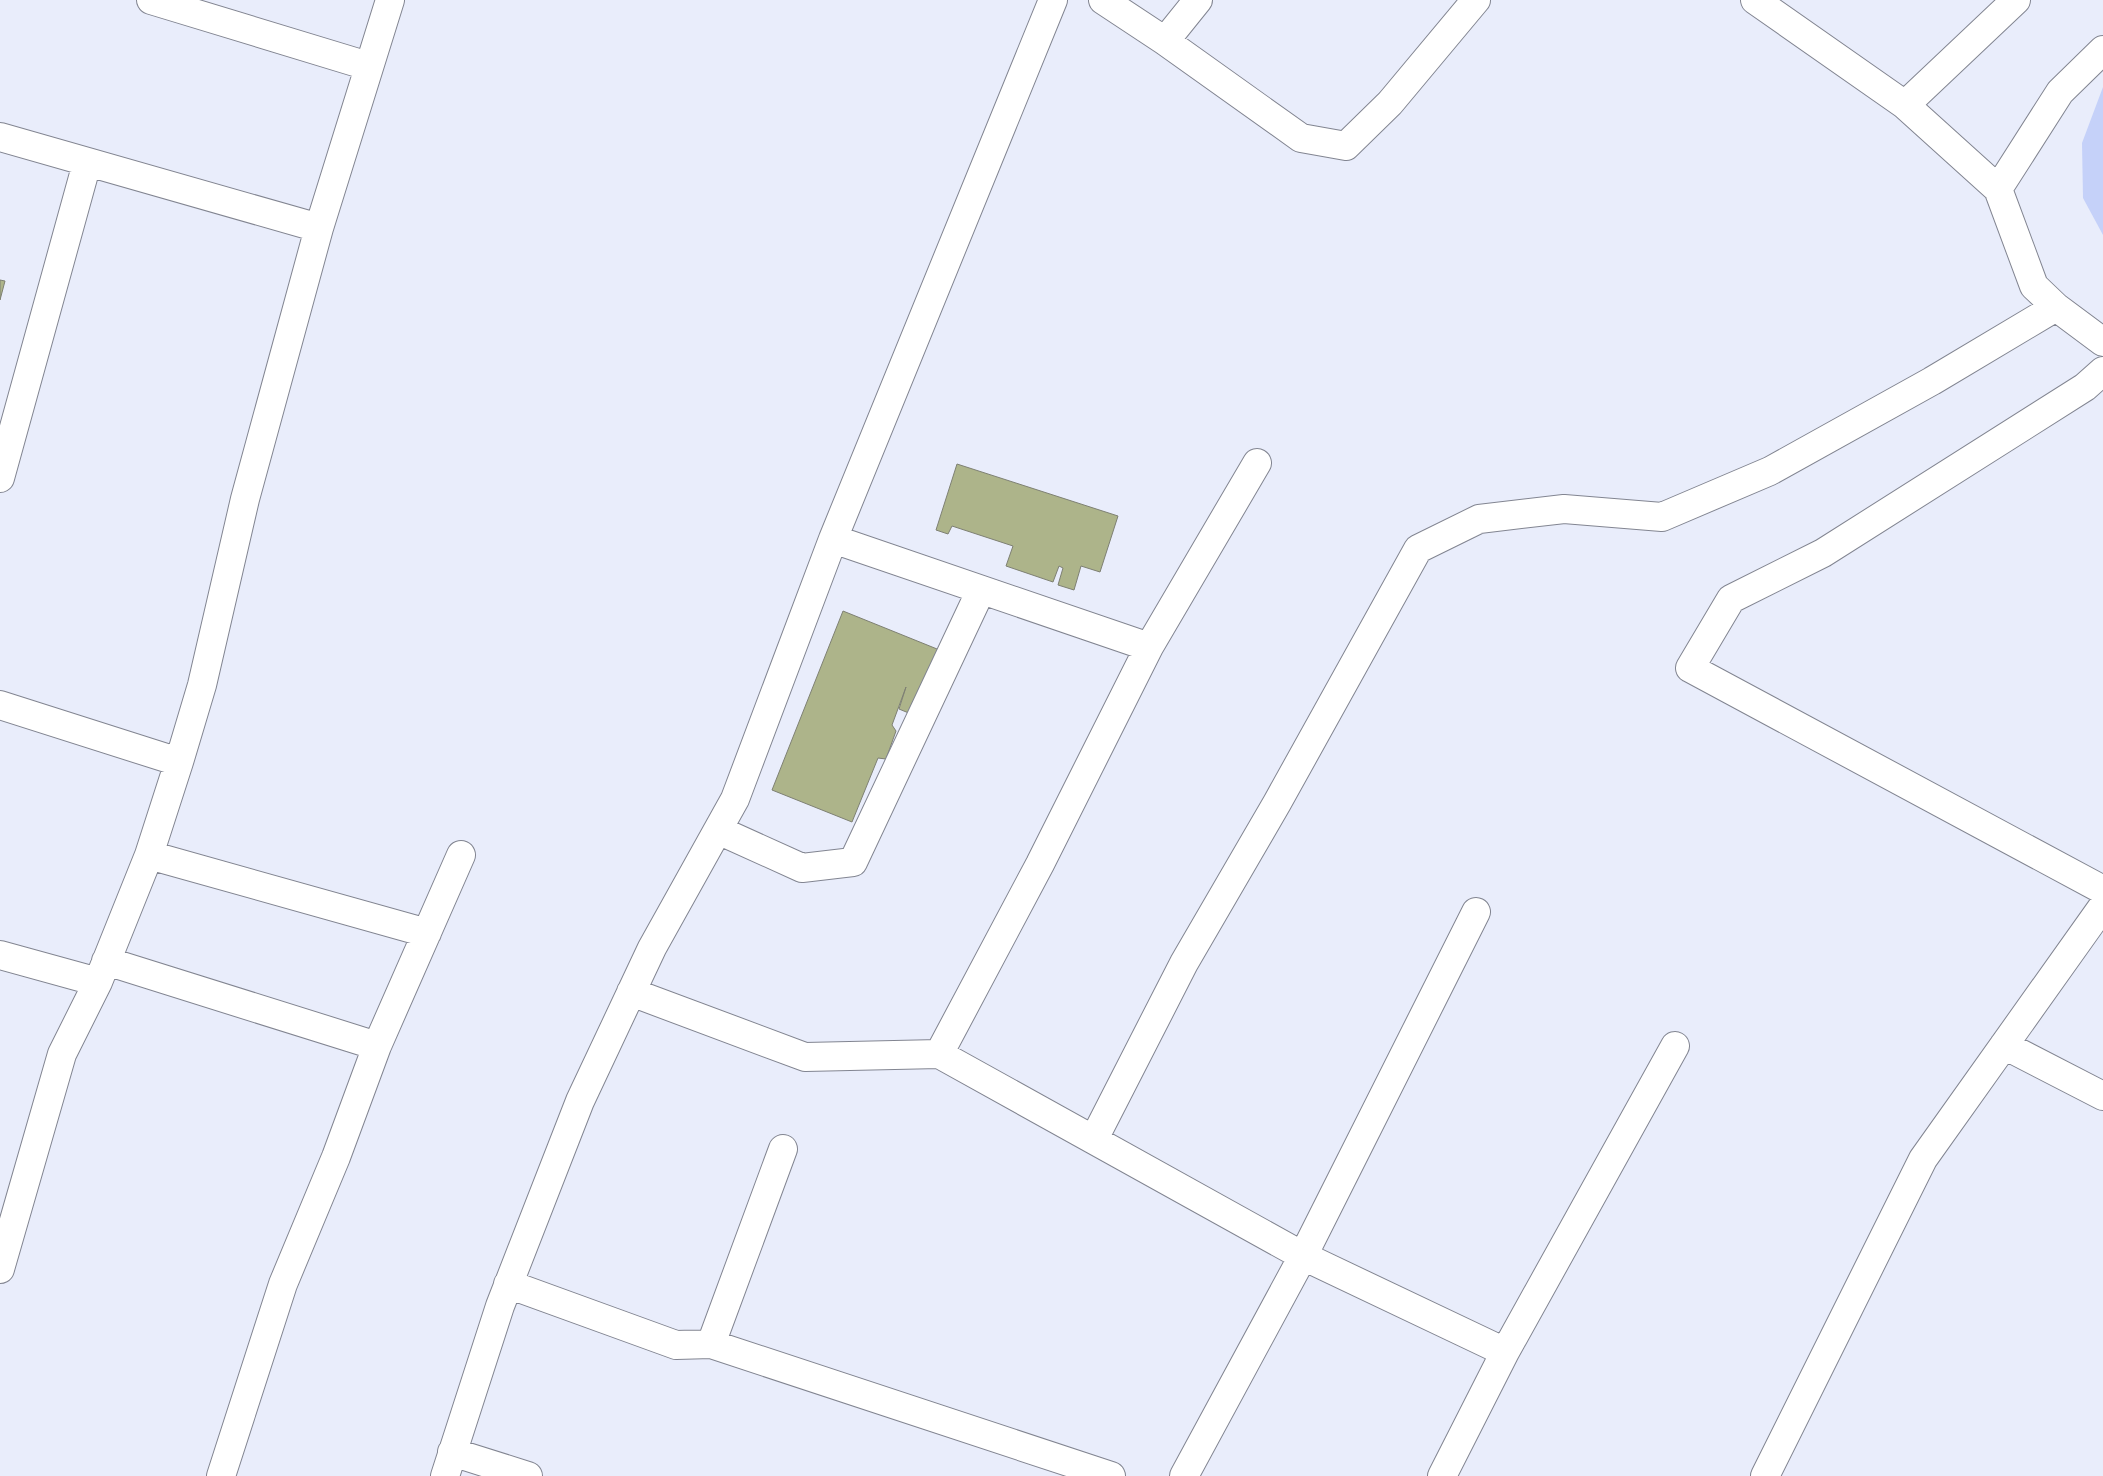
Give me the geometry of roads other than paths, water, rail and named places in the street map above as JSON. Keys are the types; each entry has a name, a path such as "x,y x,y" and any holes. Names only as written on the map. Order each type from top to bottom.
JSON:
{"street":[{"path":"151,0 368,66"},
{"path":"0,1269 62,1054 102,972 149,855 202,685 244,499 319,228 390,0"},
{"path":"528,1476 448,1464 508,1284 580,1101 631,992 652,948 735,799 834,539 1053,0"},
{"path":"1103,0 1165,41 1301,138 1346,146 1390,103 1476,0"},
{"path":"1165,41 1198,0"},
{"path":"1755,0 1905,105 1998,189 2034,286 2056,307 2103,342"},
{"path":"1905,105 2016,0"},
{"path":"1998,189 2060,92 2103,50"},
{"path":"0,137 319,228"},
{"path":"0,478 87,163"},
{"path":"1094,1139 1184,963 1281,795 1418,549 1479,519 1564,509 1662,517 1770,471 1932,381 2056,307"},
{"path":"2103,371 2085,387 1823,553 1730,599 1690,668 2103,890"},
{"path":"939,1054 1040,864 1149,646 1257,463"},
{"path":"834,539 1149,646"},
{"path":"718,830 802,868 852,862 981,590"},
{"path":"0,705 178,762"},
{"path":"149,855 427,933"},
{"path":"221,1476 283,1284 336,1157 377,1046 461,855"},
{"path":"1765,1476 1923,1158 2103,906"},
{"path":"1184,1476 1303,1256 1476,912"},
{"path":"0,955 102,972 377,1046"},
{"path":"631,992 805,1057 939,1054 1303,1256 1505,1352"},
{"path":"2004,1045 2103,1096"},
{"path":"1442,1476 1505,1352 1675,1046"},
{"path":"712,1344 783,1149"},
{"path":"508,1284 676,1345 712,1344 1112,1476"}]}
